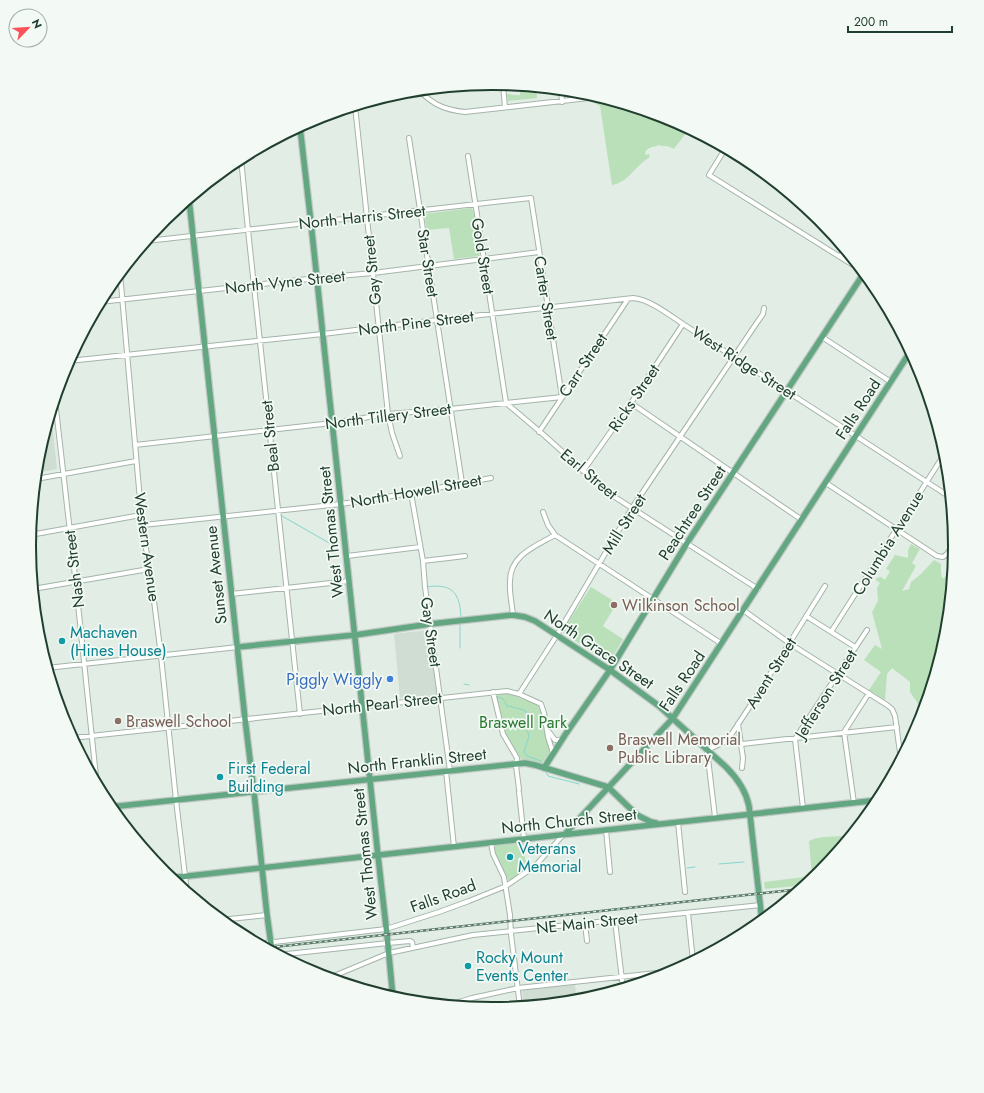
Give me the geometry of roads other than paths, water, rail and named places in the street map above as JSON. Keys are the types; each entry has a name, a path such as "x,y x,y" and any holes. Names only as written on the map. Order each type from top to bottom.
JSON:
{"main road":[{"name":"West Thomas Street","path":"301,133 392,991"},
{"name":"Sunset Avenue","path":"190,205 231,594 271,945"},
{"name":"Peachtree Street","path":"544,768 562,739 610,670 687,543 861,278"},
{"name":"Falls Road","path":"564,834 673,718 758,589 907,357"},
{"name":"North Grace Street","path":"238,647 355,635 430,624 513,615 525,617 535,621 610,670 659,706 726,767 740,784 748,801 762,914"},
{"name":"North Franklin Street","path":"117,806 517,763 525,763 544,768 608,787"},
{"path":"608,787 638,815 651,822 663,824"},
{"name":"North Church Street","path":"178,877 870,801"},
{"path":"609,830 619,826 637,824 639,820 638,815"}],"street":[{"path":"504,90 505,107"},
{"path":"424,95 435,104 446,109 465,112 582,99"},
{"path":"561,96 562,102"},
{"name":"Gay Street","path":"355,112 388,414 392,433 400,456"},
{"name":"Star Street","path":"409,138 462,483"},
{"path":"722,153 709,175 848,262"},
{"name":"Gold Street","path":"468,156 506,403"},
{"name":"Beal Street","path":"243,165 248,230 300,714"},
{"name":"North Harris Street","path":"155,240 531,198"},
{"name":"Carter Street","path":"531,198 562,397"},
{"name":"North Vyne Street","path":"108,301 373,273 539,252"},
{"name":"Western Avenue","path":"121,282 141,515 161,656 186,884"},
{"name":"West Ridge Street","path":"628,299 639,298 683,324 945,494"},
{"name":"North Pine Street","path":"76,360 628,299"},
{"name":"Carr Street","path":"539,432 628,299"},
{"name":"Mill Street","path":"520,694 557,635 632,508 734,357 762,314 764,308"},
{"name":"Ricks Street","path":"583,471 631,403 683,324"},
{"path":"822,337 891,382"},
{"name":"North Tillery Street","path":"135,445 270,430 388,414 562,397"},
{"name":"Earl Street","path":"506,403 607,492 758,589"},
{"path":"631,403 802,520"},
{"name":"Nash Street","path":"56,413 76,581 96,771"},
{"path":"42,478 136,461"},
{"name":"Columbia Avenue","path":"831,632 940,462"},
{"name":"North Howell Street","path":"143,525 341,504 491,478"},
{"path":"826,483 937,556 943,557 948,553"},
{"name":"Gay Street","path":"411,493 420,547 440,698 454,847"},
{"path":"543,512 548,525 555,535 722,644"},
{"path":"36,534 141,515"},
{"path":"513,615 510,580 514,564 518,558 527,551 555,535"},
{"path":"347,556 420,547"},
{"path":"422,562 465,556"},
{"path":"38,588 149,569"},
{"path":"231,594 349,581"},
{"name":"Avent Street","path":"708,750 727,741 825,586"},
{"path":"743,610 789,643 887,705 895,716 900,750"},
{"path":"806,616 855,648"},
{"name":"Jefferson Street","path":"803,808 795,739 867,630"},
{"path":"53,667 238,647"},
{"name":"North Pearl Street","path":"78,737 507,691 520,694 540,704 544,712 553,754"},
{"path":"493,692 503,734 517,758 524,839"},
{"path":"854,803 844,732 869,693"},
{"path":"738,724 742,744 742,768"},
{"path":"742,744 897,727"},
{"path":"547,729 553,739 562,739"},
{"path":"708,750 715,817"},
{"path":"678,822 685,892"},
{"path":"609,830 610,872"},
{"name":"Falls Road","path":"274,947 387,932 483,896 506,886 528,872 564,834"},
{"path":"491,842 493,854 503,873 506,886 519,1002"},
{"name":"NE Main Street","path":"336,975 389,953 473,935 761,905"},
{"path":"688,913 692,956"},
{"path":"229,919 267,914"},
{"path":"615,920 623,983"},
{"path":"585,924 587,941"},
{"path":"288,954 388,942 410,941 413,948"},
{"path":"460,1002 518,988 651,974"}],"waterway":[{"path":"282,516 331,544"},
{"path":"426,587 442,586 453,591 459,602 461,618"},
{"path":"460,623 460,648"},
{"path":"464,684 469,685"},
{"path":"497,697 503,699 507,706 526,711 529,721 527,730 529,736 524,752 527,756 541,761 543,765"},
{"path":"545,770 548,776 579,784"},
{"path":"719,864 744,862"},
{"path":"687,868 695,867"}],"railway":[{"path":"275,947 792,890"}],"place":[{"name":"Wilkinson School","path":"614,605"},
{"name":"Machaven (Hines House)","path":"62,641"},
{"name":"Piggly Wiggly","path":"390,679"},
{"name":"Braswell School","path":"118,721"},
{"name":"Braswell Memorial Public Library","path":"610,748"},
{"name":"First Federal Building","path":"220,777"},
{"name":"Veterans Memorial","path":"510,857"},
{"name":"Rocky Mount Events Center","path":"468,966"}],"park label":[{"name":"Braswell Park","path":"523,722"}]}
